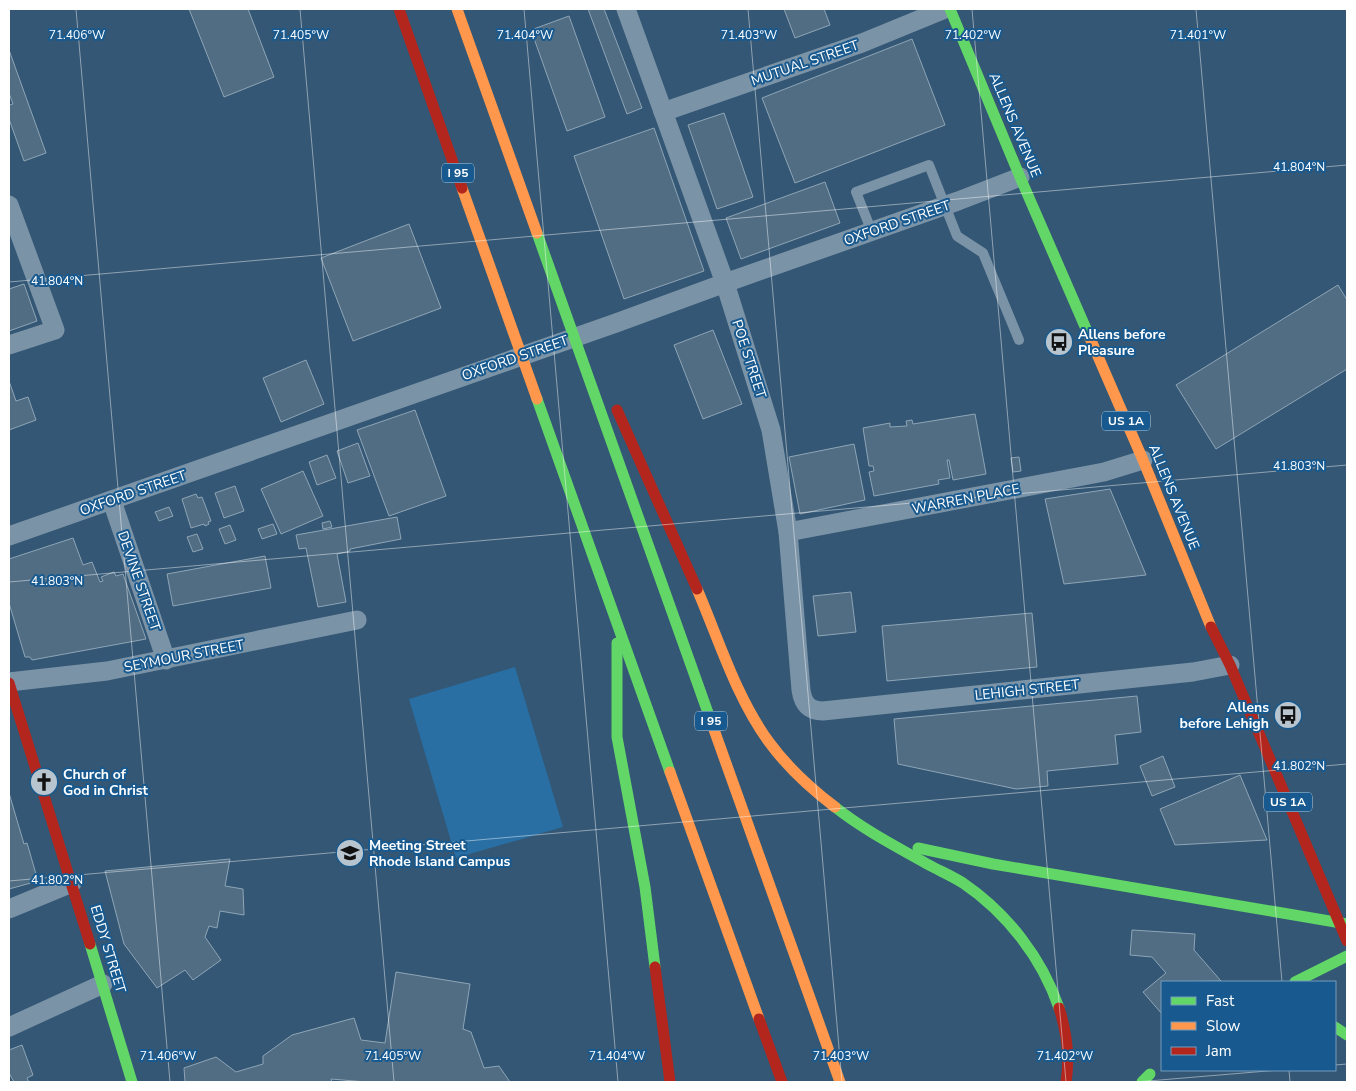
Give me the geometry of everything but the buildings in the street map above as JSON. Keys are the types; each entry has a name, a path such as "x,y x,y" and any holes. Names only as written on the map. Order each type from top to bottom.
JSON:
{"main road":[{"name":"I 95","path":"399,9 782,1082"},
{"name":"I 95","path":"457,9 548,264 590,359 840,1082"},
{"name":"ALLENS AVENUE","path":"950,9 1020,177 1143,460 1205,615 1230,665 1347,941"},
{"path":"612,399 758,726 780,757 823,800 858,825 964,885 998,912 1014,930 1043,972 1055,996 1068,1046 1066,1082"},
{"path":"617,624 617,737 645,887 670,1082"},
{"name":"EDDY STREET","path":"9,682 14,720 72,883 132,1082"},
{"path":"858,825 895,840 954,857 1347,924"},
{"path":"1297,981 1347,956"},
{"path":"1336,1028 1347,1035"}],"street":[{"name":"POE STREET","path":"626,9 725,283 771,430 788,532 802,697 808,707 813,710 824,711"},
{"name":"MUTUAL STREET","path":"663,112 860,38 945,9"},
{"name":"OXFORD STREET","path":"9,536 946,206 1020,177"},
{"path":"9,205 54,330 9,345"},
{"name":"WARREN PLACE","path":"788,532 1104,472 1143,460"},
{"name":"DEVINE STREET","path":"112,501 166,660"},
{"name":"SEYMOUR STREET","path":"9,682 107,671 357,620"},
{"name":"LEHIGH STREET","path":"824,711 1193,672 1230,665"},
{"path":"9,909 72,883"},
{"path":"9,1027 103,984"}],"lane":[{"path":"872,232 856,192 929,165 957,236 983,253 1019,340"}],"shaded area":[{"path":"515,667 563,827 456,858 409,699"}],"traffic: fast":[{"path":"950,9 1090,338"},
{"path":"537,233 712,724"},
{"path":"537,399 670,772"},
{"path":"617,643 617,737 645,887 655,967"},
{"path":"835,807 881,838 963,883 994,908 1033,954 1052,990 1059,1008"},
{"path":"918,848 993,864 1347,924"},
{"path":"90,944 132,1082"},
{"path":"1297,981 1347,956"},
{"path":"1336,1028 1347,1035"},
{"path":"1142,1082 1150,1074"}],"traffic: slow":[{"path":"457,9 537,233"},
{"path":"462,188 537,399"},
{"path":"1090,338 1143,460 1211,627"},
{"path":"697,589 729,668 757,725 792,769 835,807"},
{"path":"712,724 840,1082"},
{"path":"670,772 759,1019"}],"traffic: jam":[{"path":"399,9 462,188"},
{"path":"617,410 697,589"},
{"path":"1211,627 1230,665 1347,941"},
{"path":"9,683 90,944"},
{"path":"655,967 670,1082"},
{"path":"1059,1008 1067,1045 1066,1082"},
{"path":"759,1019 782,1082"}],"place":[{"name":"Allens before Pleasure","path":"1059,342"},
{"name":"Allens before Lehigh","path":"1288,715"},
{"name":"Church of God in Christ","path":"44,782"},
{"name":"Meeting Street Rhode Island Campus","path":"350,853"}]}
